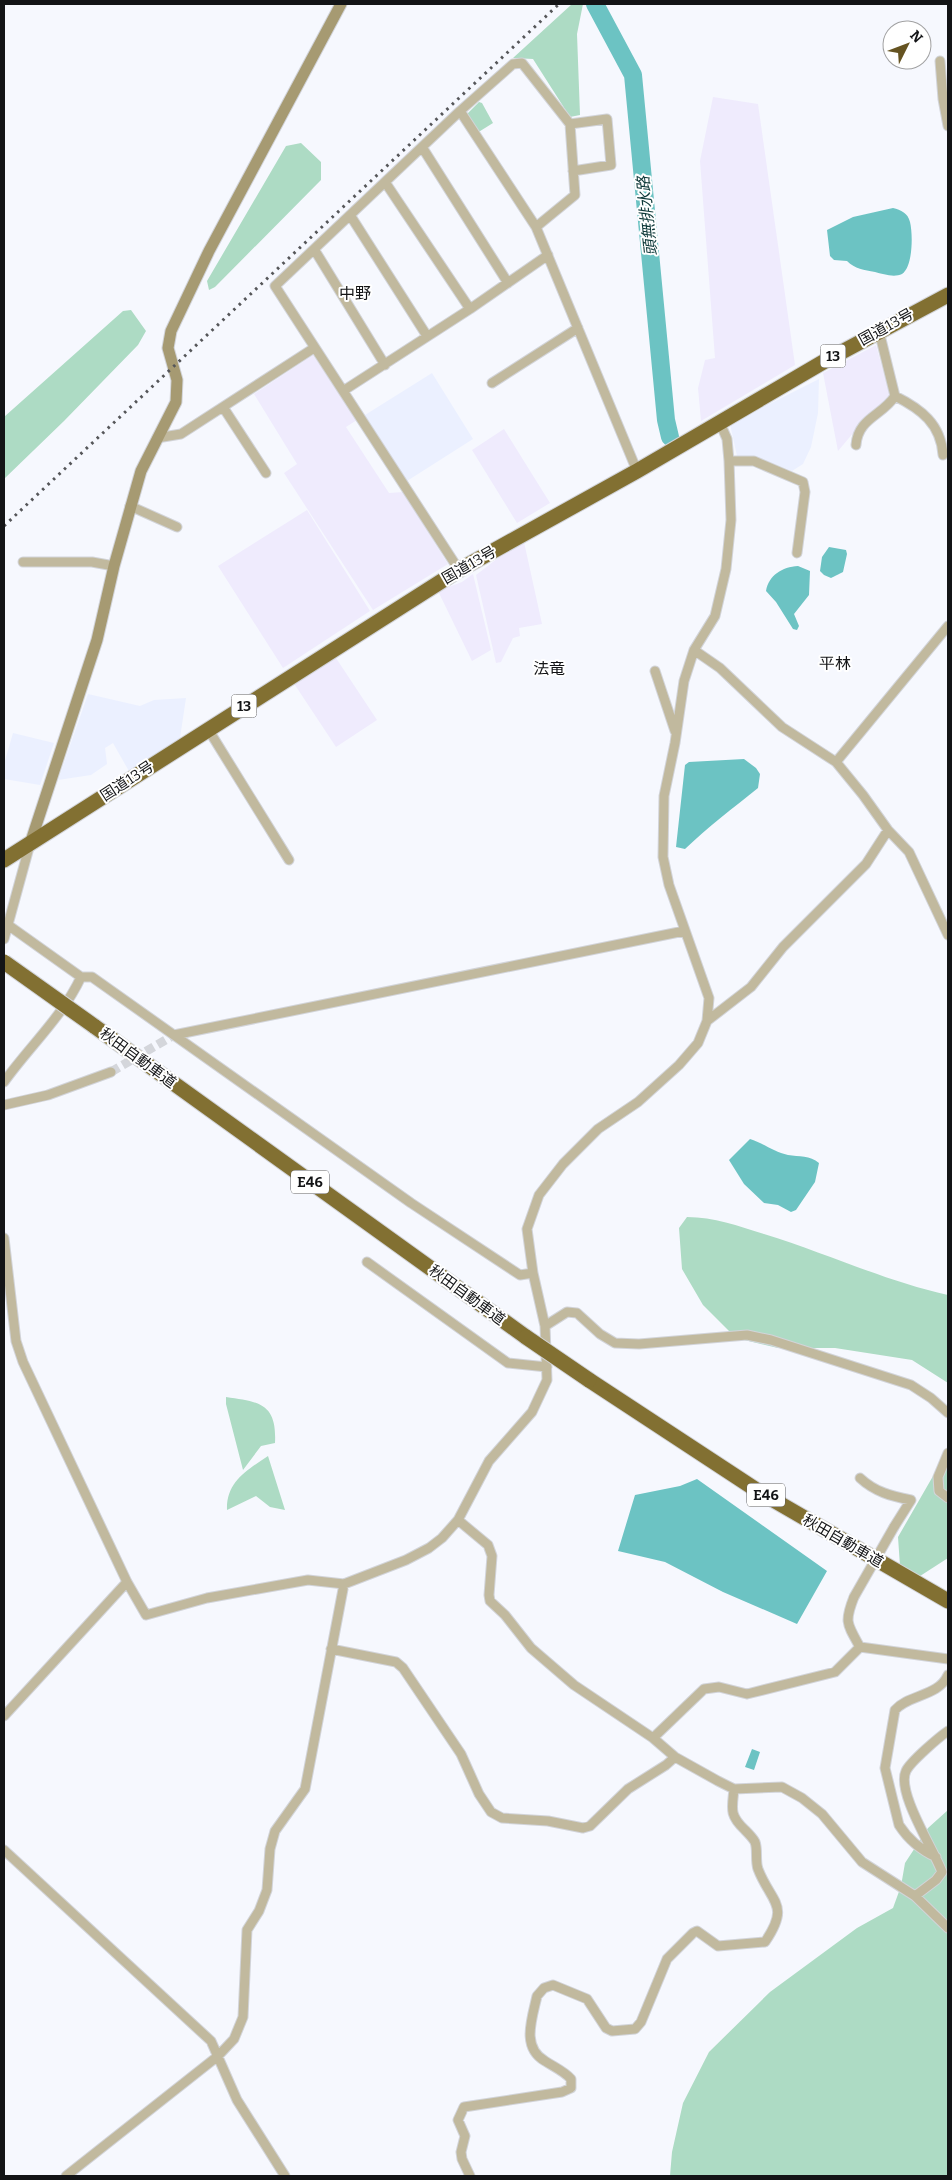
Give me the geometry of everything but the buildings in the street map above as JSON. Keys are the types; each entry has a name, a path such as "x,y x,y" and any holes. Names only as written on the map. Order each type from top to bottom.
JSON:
{"highway":[{"name":"国道13号","path":"4,860 460,570 637,471 879,331 948,294"},
{"name":"秋田自動車道","path":"4,962 526,1337 589,1380 758,1491 948,1601"}],"street":[{"path":"4,939 30,844 97,640 114,566 141,471 168,420 176,397 177,380 168,348 171,331 178,314 341,4"},
{"path":"940,60 948,126"},
{"path":"460,570 275,286 460,110 513,64 522,63 570,124 575,196 536,227"},
{"path":"460,110 536,227 637,471"},
{"path":"570,124 607,119 611,165 573,171"},
{"path":"422,147 508,283"},
{"path":"385,182 470,309"},
{"path":"350,216 427,336"},
{"path":"314,249 385,365"},
{"path":"343,391 470,309 548,255"},
{"path":"492,383 578,328"},
{"path":"856,445 856,434 874,414 889,406 895,396 879,331"},
{"path":"157,438 181,434 314,348"},
{"path":"895,396 916,407 933,424 942,444 943,455"},
{"path":"223,406 266,472"},
{"path":"4,1238 13,1321 16,1341 21,1355 127,1582 146,1615 207,1598 308,1580 344,1584 406,1560 429,1548 442,1538 458,1520 489,1462 532,1412 547,1380 546,1326 533,1273 527,1229 539,1195 563,1164 598,1129 638,1102 679,1065 698,1043 707,1021 709,998 684,931 669,885 663,857 664,796 684,681 694,650 715,616 726,569 731,520 729,461 727,439 720,423"},
{"path":"729,461 754,461 803,482 805,492 797,553"},
{"path":"130,506 177,527"},
{"path":"23,562 92,562 114,566"},
{"path":"836,762 948,626"},
{"path":"694,650 720,668 782,727 836,762 888,830 909,852 948,935"},
{"path":"655,671 676,733"},
{"path":"208,729 289,860"},
{"path":"707,1021 751,987 783,947 866,864 888,830"},
{"path":"8,925 81,977 92,977 410,1203 520,1275 533,1273"},
{"path":"174,1035 684,931"},
{"path":"4,1082 76,988 81,977"},
{"path":"4,1105 48,1095 111,1072"},
{"path":"367,1262 508,1363 547,1366"},
{"path":"546,1326 568,1312 577,1313 600,1334 615,1343 639,1344 747,1335 771,1340 911,1385 932,1398 948,1413"},
{"path":"948,1453 938,1477 940,1490 948,1498"},
{"path":"860,1478 882,1494 910,1500 854,1597 847,1615 848,1626 860,1647"},
{"path":"458,1520 488,1545 492,1556 490,1601 505,1615 531,1648 574,1685 653,1738 675,1757 718,1782 734,1788 782,1787 802,1798 822,1814 862,1862 915,1896 948,1928"},
{"path":"4,1716 127,1582"},
{"path":"66,2176 218,2056 234,2039 243,2017 247,1930 267,1890 270,1849 275,1831 305,1789 311,1766 344,1584"},
{"path":"653,1738 704,1689 719,1686 746,1694 835,1672 860,1647"},
{"path":"860,1647 948,1659"},
{"path":"331,1649 396,1662 403,1668 461,1754 485,1803 491,1812 502,1818 548,1821 583,1828 590,1826 628,1789 666,1765 675,1757"},
{"path":"936,1857 924,1851 903,1832 899,1824 885,1768 895,1710 900,1704 936,1689 946,1681 948,1675"},
{"path":"915,1896 936,1880 942,1872 911,1808 905,1783 906,1771 948,1731"},
{"path":"470,2176 462,2159 461,2152 465,2136 458,2120 464,2107 562,2092 571,2088 571,2080 567,2074 537,2056 530,2042 536,1996 540,1990 553,1985 587,1999 606,2028 612,2032 636,2029 641,2022 667,1959 692,1933 700,1933 718,1946 765,1942 779,1917 778,1908 756,1862 755,1841 736,1822 732,1815 734,1788"},
{"path":"4,1850 211,2041 237,2100 285,2176"}],"shaded area":[{"path":"713,97 758,104 795,365 701,421 698,388 705,360 715,358 700,161"},
{"path":"876,345 891,400 865,419 838,451 823,373"},
{"path":"313,355 357,420 346,427 389,493 403,492 448,564 373,610 284,473 297,464 254,394"},
{"path":"432,373 473,439 407,481 365,415"},
{"path":"819,379 818,413 811,447 803,464 792,471 758,457 737,456 730,424"},
{"path":"504,429 550,503 517,523 472,450"},
{"path":"307,510 370,611 283,668 218,566"},
{"path":"524,542 542,624 519,628 520,636 513,638 501,662 496,663 476,575 502,555"},
{"path":"473,574 491,650 472,661 438,591 462,582"},
{"path":"334,655 377,720 336,747 293,682"},
{"path":"88,694 140,706 154,700 186,698 180,738 130,773 113,743 105,748 107,764 91,775 58,780"},
{"path":"13,733 54,743 40,785 4,779 4,764"}],"green space":[{"path":"572,4 583,4 577,34 580,115 570,117 533,59 513,58"},
{"path":"479,102 482,103 493,123 477,133 468,117 468,113"},
{"path":"301,143 321,162 321,180 215,287 209,290 207,281 286,146"},
{"path":"131,310 146,331 138,345 4,479 4,417 123,311"},
{"path":"687,1217 716,1220 735,1225 878,1275 948,1295 948,1383 912,1360 835,1348 778,1348 736,1338 703,1305 682,1269 679,1228"},
{"path":"226,1397 257,1403 269,1412 273,1420 275,1443 261,1446 243,1470 226,1404"},
{"path":"948,1450 948,1558 917,1578 900,1566 898,1537"},
{"path":"268,1456 285,1510 270,1507 256,1496 227,1510 230,1492 234,1484 253,1466"},
{"path":"948,1810 948,2176 670,2176 672,2152 683,2103 709,2052 770,1992 857,1928 893,1908 901,1886 905,1863 928,1828"}],"water":[{"path":"893,208 906,214 911,227 910,258 906,270 902,274 892,276 863,270 847,261 834,260 830,256 827,230 853,217"},
{"path":"829,547 846,550 847,554 843,572 831,578 820,571 822,557"},
{"path":"798,566 810,571 809,595 794,614 799,626 797,630 793,629 776,602 766,591 773,576 787,568"},
{"path":"744,759 756,768 760,774 758,788 685,849 676,847 685,765 689,762"},
{"path":"750,1139 783,1154 808,1157 819,1163 815,1182 796,1210 791,1212 778,1205 764,1203 744,1184 729,1160"},
{"path":"697,1479 827,1571 797,1624 723,1592 665,1562 618,1551 635,1495 680,1486"},
{"path":"752,1749 760,1752 754,1770 745,1767"}],"waterway":[{"name":"頭無排水路","path":"595,4 633,75 666,420 670,437"}],"tunnel":[{"path":"111,1072 174,1035"}],"railway":[{"path":"4,526 559,4"}],"district":[{"name":"中野","path":"355,293"},
{"name":"平林","path":"835,663"},
{"name":"法竜","path":"549,668"}]}
